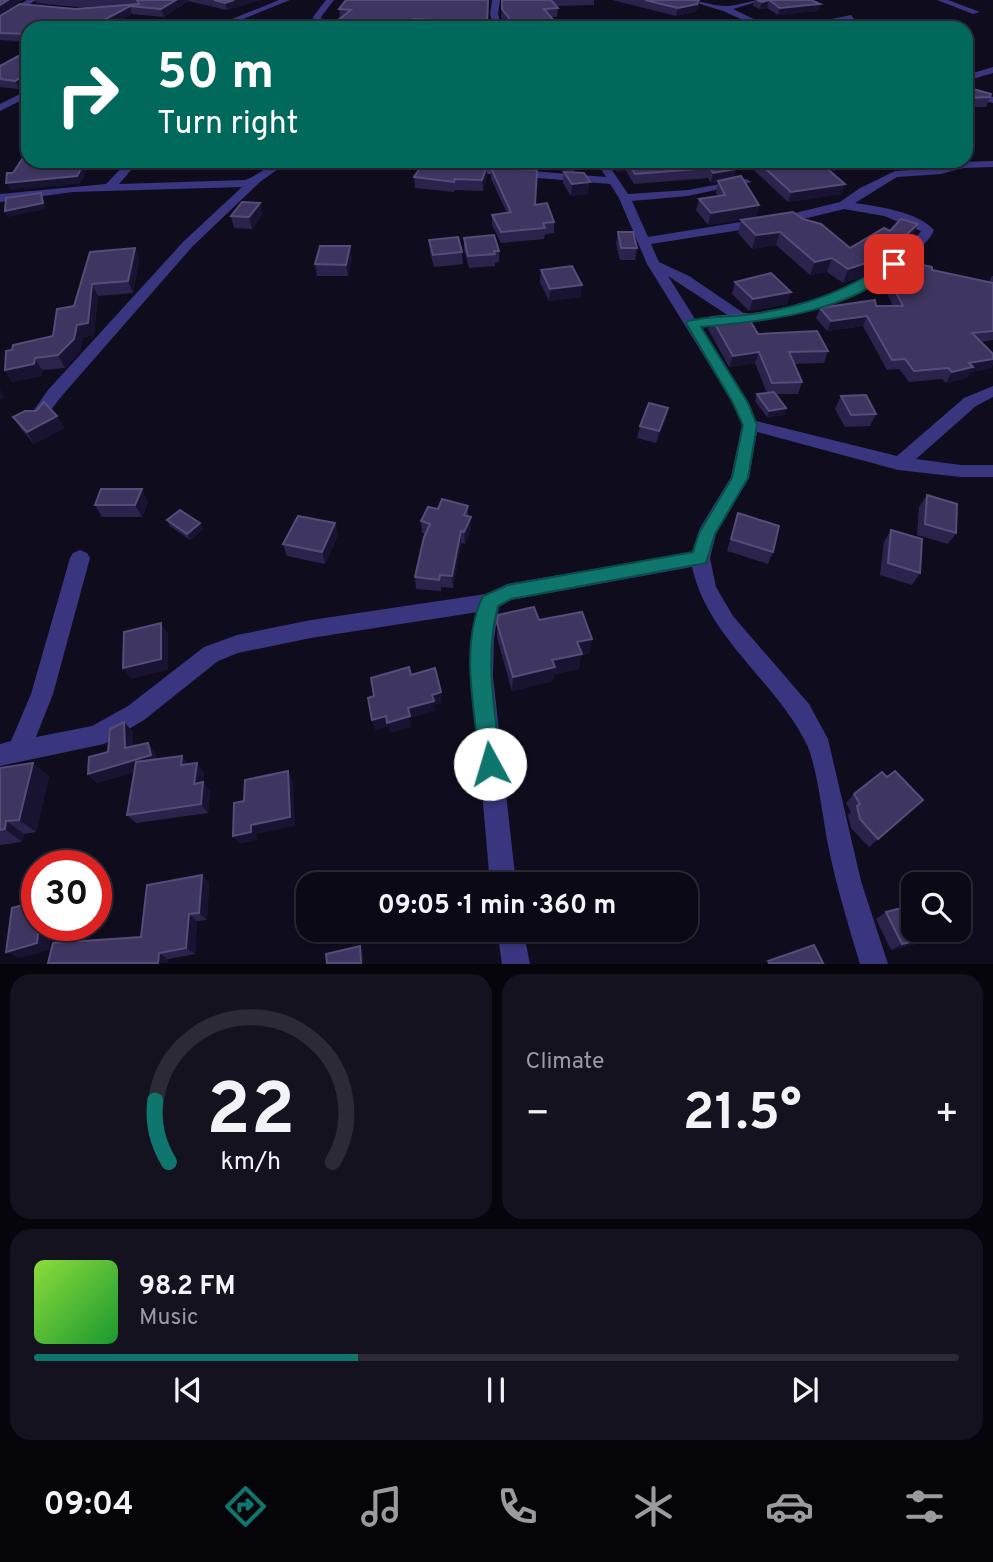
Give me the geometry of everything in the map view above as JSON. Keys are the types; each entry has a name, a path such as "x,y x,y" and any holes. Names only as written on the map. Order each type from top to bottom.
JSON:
{"street":[{"path":"0,20 32,0"},
{"path":"232,21 286,0"},
{"path":"318,21 317,17 330,0"},
{"path":"496,0 496,21"},
{"path":"691,0 726,9 753,21"},
{"path":"726,9 759,0"},
{"path":"941,0 976,12"},
{"path":"0,6 40,9"},
{"path":"829,21 851,17"},
{"path":"973,76 993,70"},
{"path":"973,94 993,100"},
{"path":"0,108 21,97"},
{"path":"973,163 993,163"},
{"path":"110,187 128,168"},
{"path":"37,417 54,394 188,244 255,181 274,168"},
{"path":"432,168 688,194 746,182"},
{"path":"606,168 620,189 654,264 741,403 750,425 740,478 707,533 700,558 707,589 726,622 801,711 820,747 848,881 874,964"},
{"path":"844,205 886,177 949,168"},
{"path":"0,198 73,189 255,181"},
{"path":"644,241 791,218 844,205 908,220 928,230 926,235 877,277 839,297 811,306 743,319 692,323"},
{"path":"791,218 812,228"},
{"path":"654,264 684,279 743,319"},
{"path":"898,464 942,429 970,402 993,391"},
{"path":"750,425 898,464 953,471 993,471"},
{"path":"10,753 42,694 80,558"},
{"path":"10,753 96,736 136,713 211,654 237,644 325,626 490,602 508,592 700,558"},
{"path":"490,602 483,626 480,668 501,872"},
{"path":"512,942 516,964"}],"building":[{"path":"137,0 176,0 161,9 130,6 102,21 21,21 21,34 0,33 0,16 20,4 75,9 139,4"},
{"path":"346,0 488,0 487,21 337,21 351,10 339,9"},
{"path":"502,0 551,0 558,8 544,9 554,21 511,21 502,9"},
{"path":"645,0 699,0 697,4 678,8"},
{"path":"769,0 811,0 820,4 780,8"},
{"path":"21,55 21,77 15,81 0,79 0,66"},
{"path":"973,89 991,94 990,97 973,98"},
{"path":"21,161 21,168 81,168 77,176 6,183 7,173 13,173"},
{"path":"420,168 486,168 482,180 455,179 454,182 414,177"},
{"path":"491,168 537,170 535,205 547,203 554,222 543,223 545,228 501,232 492,215 511,212"},
{"path":"631,168 710,168 635,174"},
{"path":"710,168 736,169 713,173"},
{"path":"765,168 826,168 845,184 791,192"},
{"path":"564,172 584,173 590,182 572,184"},
{"path":"741,176 759,205 711,213 699,199 725,195 718,181"},
{"path":"41,193 43,203 5,211 6,198"},
{"path":"242,202 260,203 249,217 231,216"},
{"path":"793,212 803,219 821,224 850,248 884,228 890,231 901,219 918,224 891,249 869,262 848,269 832,258 815,262 780,232 756,235 741,220"},
{"path":"618,232 633,232 637,248 621,248"},
{"path":"494,235 499,251 494,251 495,254 468,256 464,238"},
{"path":"458,237 462,252 433,255 429,240"},
{"path":"320,246 350,246 346,265 315,264"},
{"path":"135,248 128,281 92,284 88,323 77,325 74,339 58,355 35,358 34,364 5,370 6,351 12,350 13,345 53,336 57,309 74,306 90,252"},
{"path":"907,256 916,259 914,263 932,267 932,270 993,283 993,331 972,333 993,354 993,359 969,363 973,367 952,372 948,368 914,371 905,359 892,360 867,316 831,321 820,308 875,300 876,306 903,306 885,271"},
{"path":"572,266 582,285 550,289 541,270"},
{"path":"771,273 791,292 753,299 735,282"},
{"path":"746,314 758,334 817,331 828,351 789,352 802,382 772,383 759,352 733,356 711,317"},
{"path":"774,392 786,408 769,411 757,394"},
{"path":"866,395 876,414 851,415 841,396"},
{"path":"44,402 57,416 27,432 13,417 25,411 36,411"},
{"path":"649,403 668,408 659,431 640,426"},
{"path":"101,489 142,489 135,505 95,505"},
{"path":"927,495 957,504 956,533 925,524"},
{"path":"442,499 468,506 464,515 471,517 464,532 461,531 452,576 440,575 439,580 415,577 424,537 430,524 421,521 428,507 438,509"},
{"path":"180,510 200,523 187,534 167,520"},
{"path":"738,513 779,526 773,552 731,539"},
{"path":"298,516 335,523 322,552 283,544"},
{"path":"891,530 922,539 920,573 888,563"},
{"path":"534,607 539,620 582,612 592,639 577,642 582,654 552,660 555,667 513,677 497,623 498,615"},
{"path":"161,623 161,659 123,668 124,632"},
{"path":"409,667 411,675 435,668 441,692 432,695 434,701 408,708 410,716 387,723 386,716 372,720 368,698 374,696 371,678"},
{"path":"124,722 125,748 148,743 151,755 88,774 89,757 108,752 110,729"},
{"path":"182,756 181,765 197,763 194,784 203,782 201,804 127,815 136,762"},
{"path":"33,763 19,820 6,821 5,829 0,830 0,768"},
{"path":"288,771 290,817 251,825 251,832 233,836 234,803 244,801 245,780"},
{"path":"895,771 923,800 878,839 860,819 857,806 860,804 854,794 882,772 887,777"},
{"path":"202,875 199,913 189,914 186,948 159,953 158,963 48,963 53,943 141,937 147,885"},
{"path":"21,905 21,941 37,943 6,952 12,908"},
{"path":"901,908 901,942 886,912"},
{"path":"814,945 823,963 768,961"},
{"path":"360,946 361,963 327,963 326,954"}],"route":[{"path":"490,764 480,668 483,626 490,602 508,592 700,558 707,533 740,478 750,425 741,403 692,323 754,318 823,303 860,287 894,264"}]}
